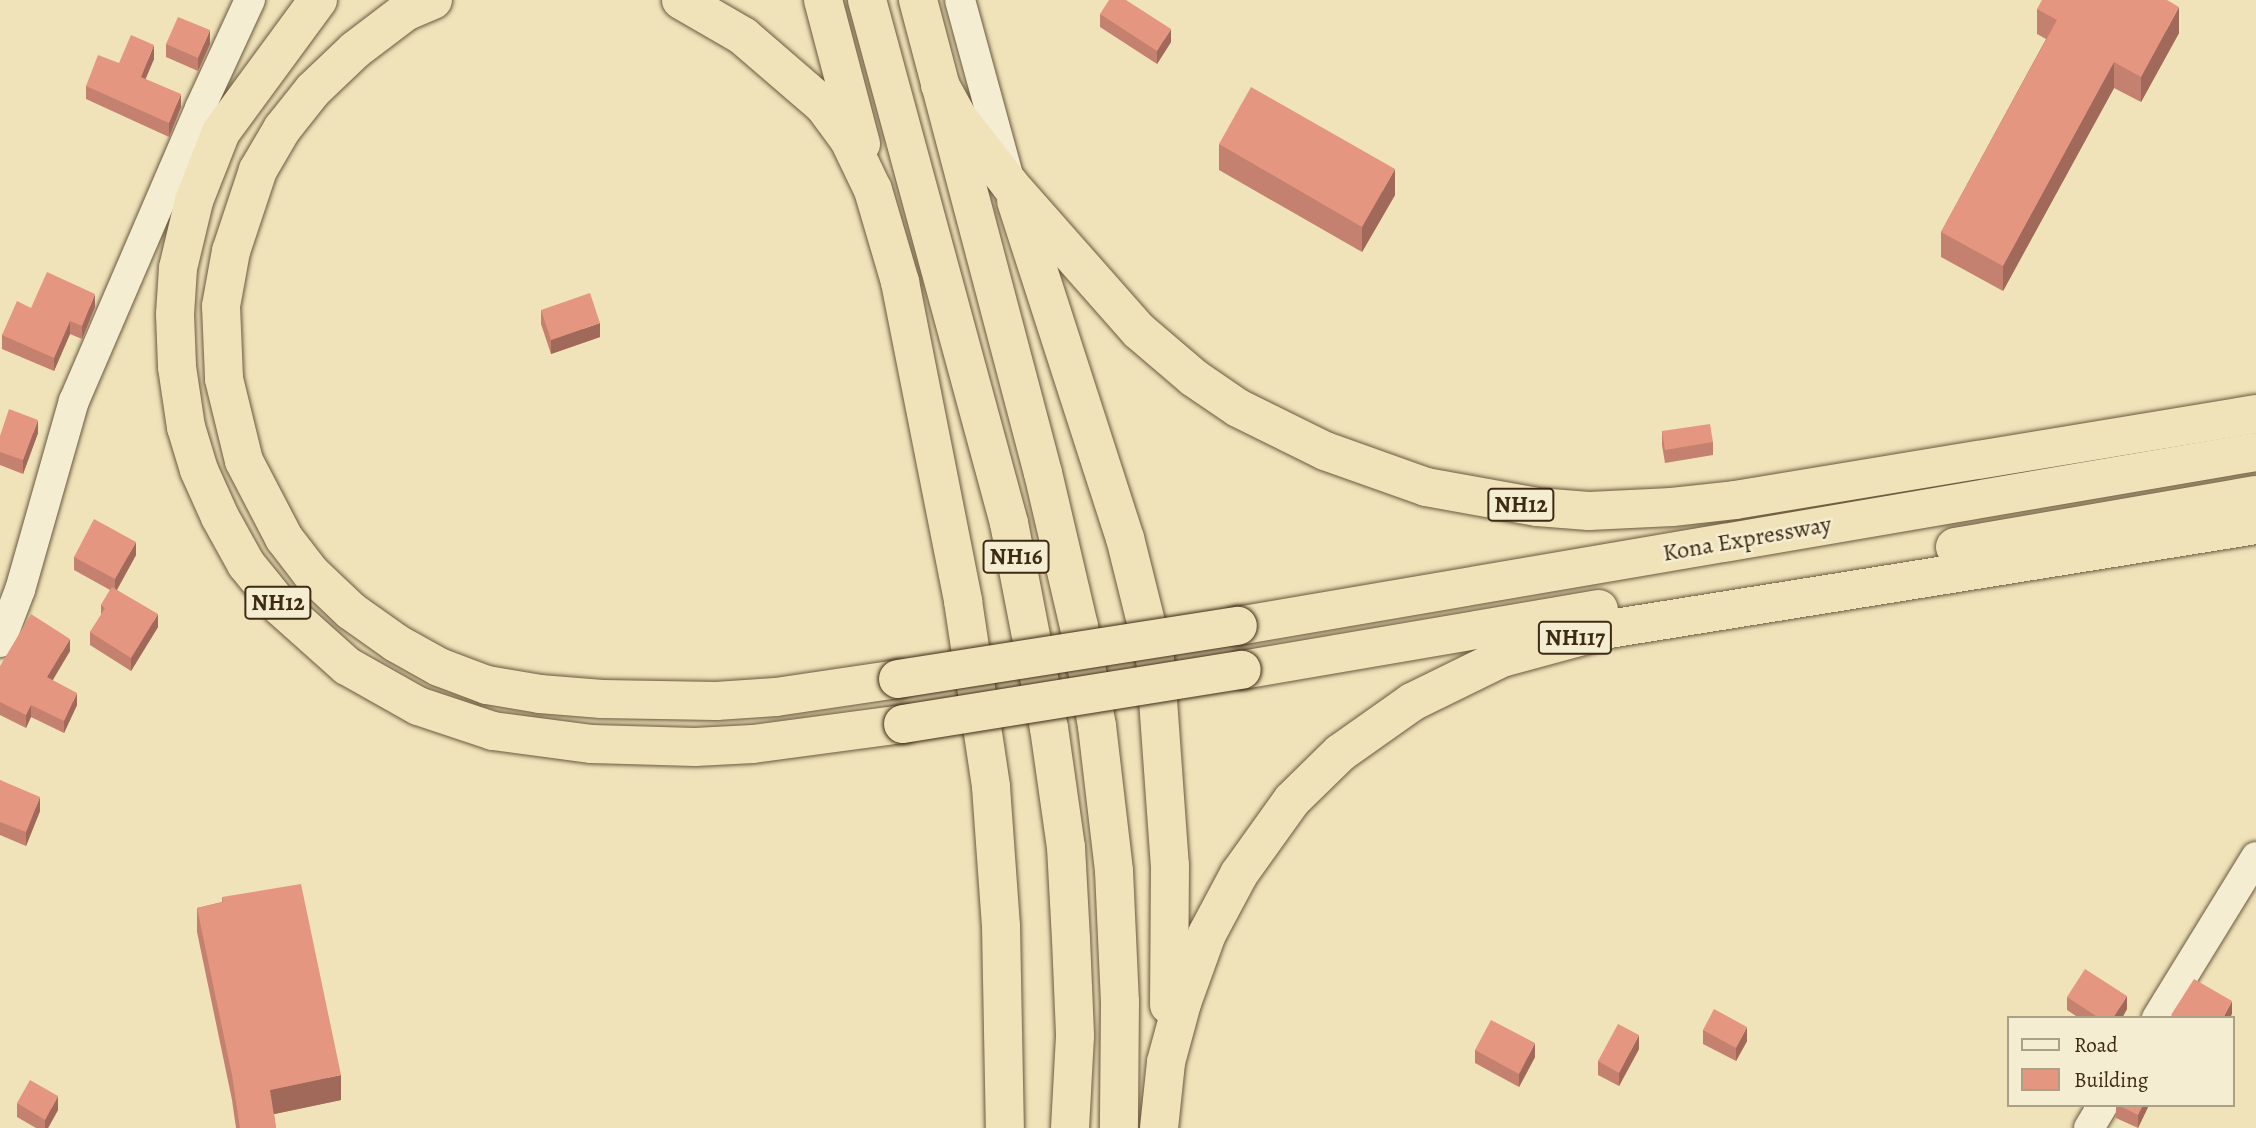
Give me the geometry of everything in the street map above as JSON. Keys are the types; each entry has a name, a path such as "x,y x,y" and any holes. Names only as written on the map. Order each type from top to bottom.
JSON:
{"highway":[{"name":"Kona Expressway","path":"318,0 221,132 194,201 178,268 175,314 177,367 186,427 199,470 246,564 281,607 347,666 418,706 493,731 527,738 592,744 695,747 753,744 903,724 1242,670 2256,495"},
{"name":"Kona Expressway","path":"433,0 405,12 355,50 313,90 282,129 257,170 233,240 221,306 224,379 244,461 284,538 311,573 351,611 396,643 439,667 487,685 577,697 716,701 789,696 1238,626 2256,452"},
{"path":"681,0 743,36 801,83 824,106 849,140 873,190"},
{"path":"823,0 900,282 963,601 991,787 1001,926 1005,1128"},
{"name":"NH16","path":"867,0 1009,523 1047,715 1066,846 1069,899 1075,1036 1070,1128"},
{"name":"NH12","path":"918,0 940,85 967,130 1011,186 1139,331 1194,378 1238,408 1325,451 1373,471 1489,501 1588,511 1735,500 2256,414"},
{"name":"NH16","path":"940,85 1046,486 1079,626 1097,726 1114,871 1120,1002 1119,1128"},
{"path":"1011,186 1071,362 1125,538 1154,658 1171,901 1166,1062"},
{"name":"NH117","path":"1159,1128 1166,1062 1182,1003 1207,934 1238,874 1292,800 1340,753 1423,696 1502,658 1609,629 2256,525"}],"street":[{"path":"0,642 20,590 74,401 250,0"},
{"path":"960,0 1011,186"},
{"path":"2158,1016 2256,857"},
{"path":"2089,1128 2102,1107"}],"building":[{"path":"1109,0 1126,0 1171,29 1157,51 1100,14"},
{"path":"2042,0 2167,0 2179,7 2141,77 2114,62 2003,266 1941,232 2057,20 2037,9"},
{"path":"178,17 210,30 198,58 166,44"},
{"path":"131,35 154,45 141,77 181,94 169,123 86,86 98,55 119,63"},
{"path":"1251,87 1395,169 1362,227 1219,144"},
{"path":"47,272 95,294 82,326 70,321 54,358 2,335 17,301 31,308"},
{"path":"590,293 600,323 551,340 541,310"},
{"path":"9,409 38,420 23,460 0,452 0,436"},
{"path":"1710,424 1713,442 1665,450 1662,431"},
{"path":"94,519 136,542 115,579 74,557"},
{"path":"112,587 158,614 131,658 90,632 105,608 101,605"},
{"path":"31,614 70,639 47,677 77,693 64,721 31,705 26,715 0,702 0,666"},
{"path":"0,780 40,797 26,832 0,822"},
{"path":"301,884 341,1075 270,1090 276,1128 240,1128 232,1075 197,908 223,902 222,897"},
{"path":"2085,969 2127,996 2114,1016 2096,1016 2067,997"},
{"path":"2194,979 2232,1001 2224,1016 2171,1015"},
{"path":"1714,1009 1747,1027 1736,1048 1703,1030"},
{"path":"1491,1020 1535,1043 1519,1074 1475,1050"},
{"path":"1618,1024 1639,1035 1619,1073 1598,1061"},
{"path":"30,1080 58,1096 45,1120 17,1103"},
{"path":"2122,1107 2142,1107 2138,1115"}]}
